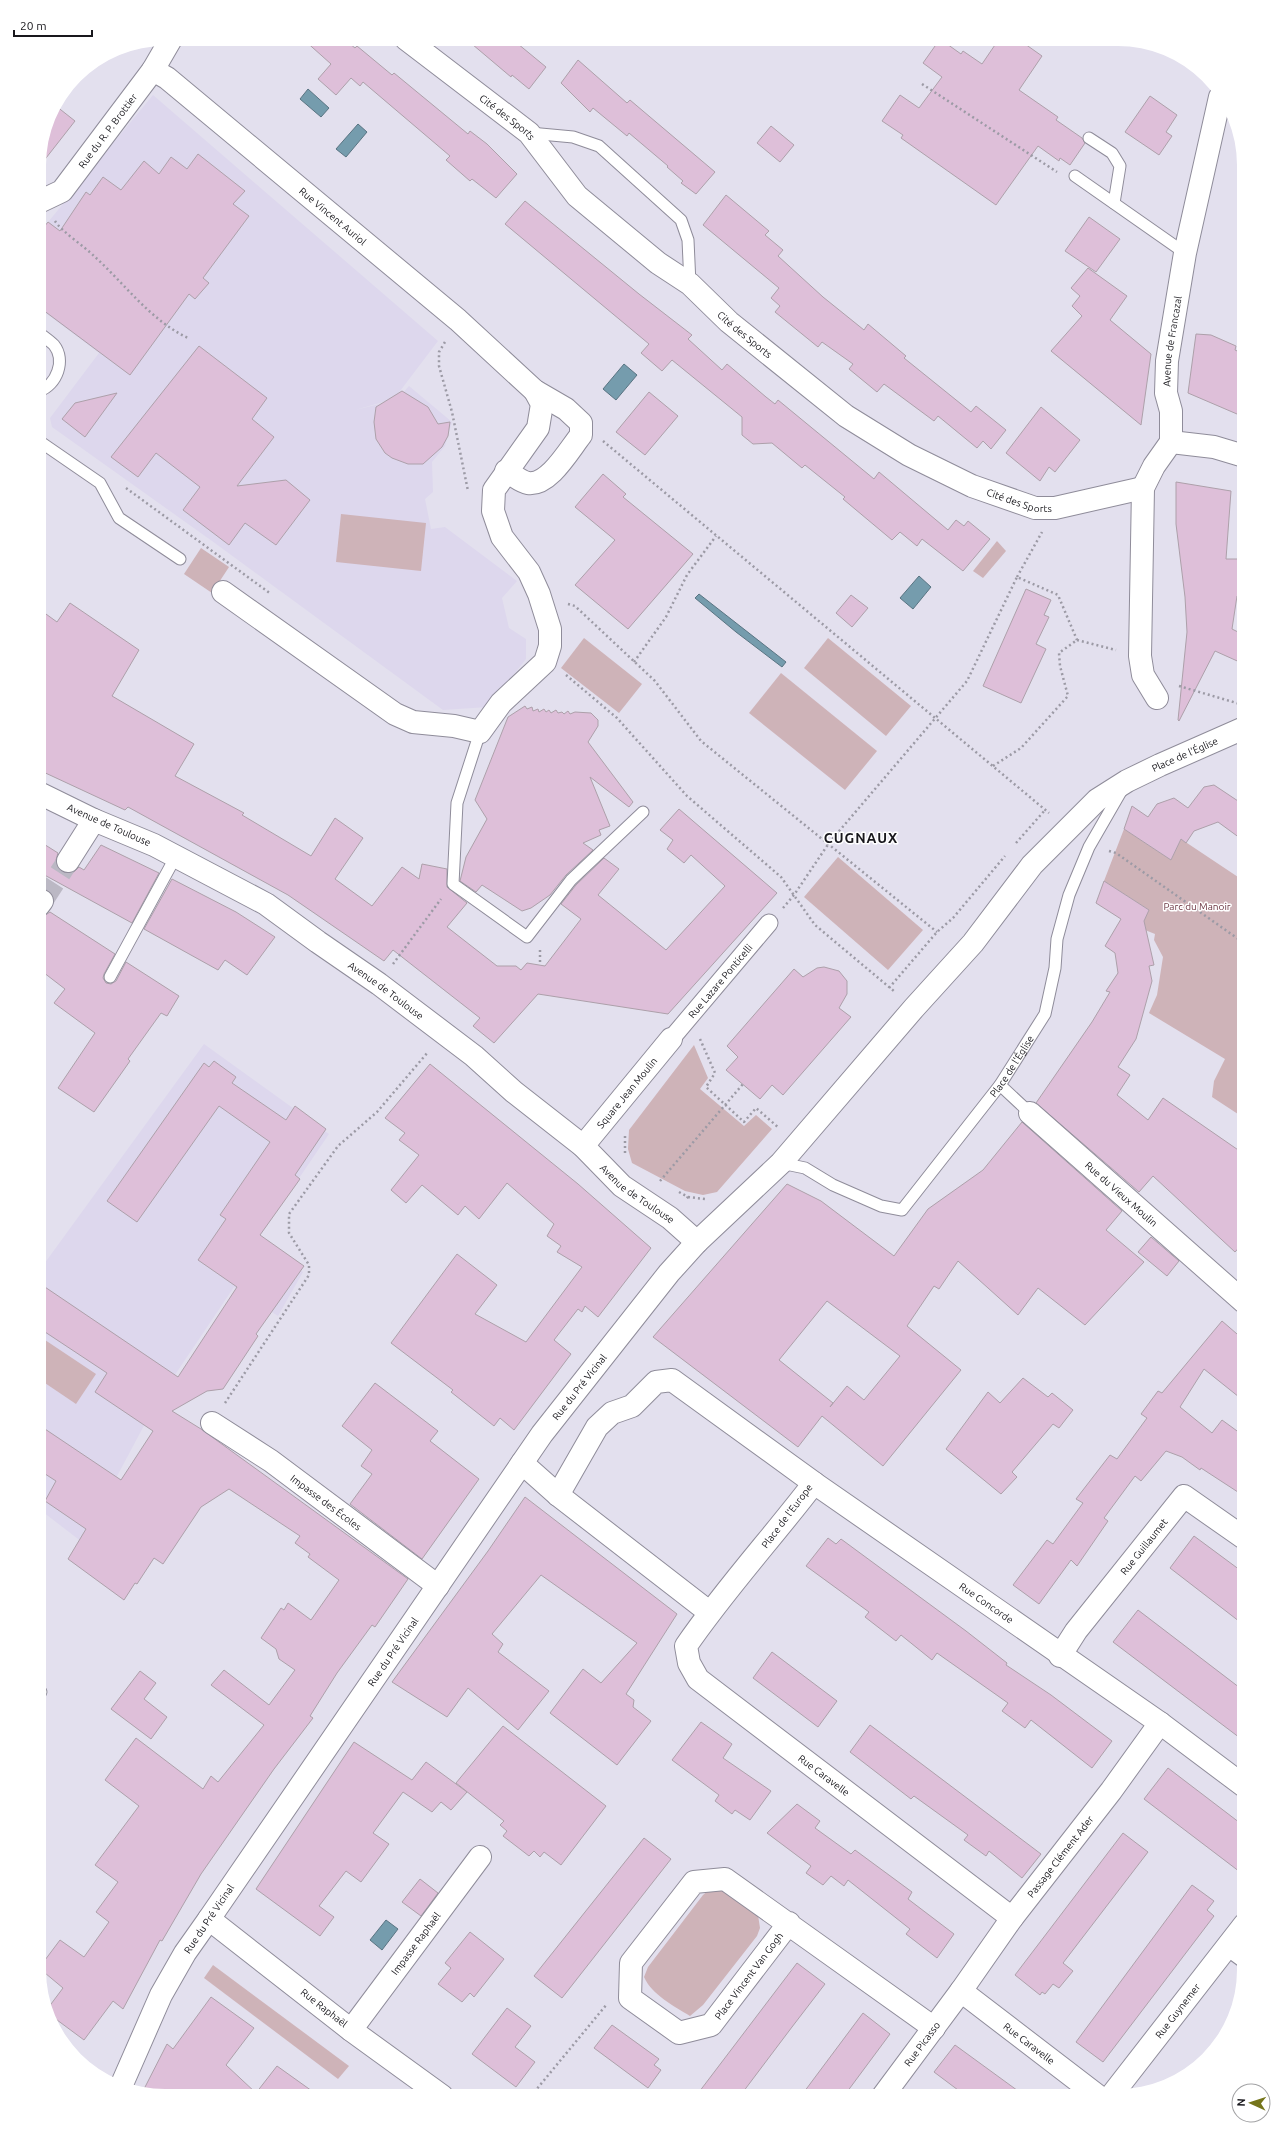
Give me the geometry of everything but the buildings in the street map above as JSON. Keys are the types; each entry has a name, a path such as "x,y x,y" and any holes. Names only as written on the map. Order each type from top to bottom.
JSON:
{"street":[{"path":"153,70 167,46"},
{"name":"Cité des Sports","path":"415,46 529,133 577,196 658,263 690,284 729,322 846,416 909,455 972,486 1035,508 1055,508 1143,488"},
{"name":"Rue du R. P. Brottier","path":"48,198 153,70"},
{"name":"Rue Vincent Auriol","path":"153,70 167,78 458,320 535,391 566,409 581,423"},
{"name":"Avenue de Francazal","path":"1171,442 1171,412 1166,393 1167,361 1184,253 1219,102"},
{"name":"Rue Vincent Auriol","path":"535,391 542,404 538,428 506,470 494,490 493,511 502,537 529,572 539,594 550,629 550,646 545,662"},
{"path":"506,470 527,483 538,482 548,476 581,435 581,423"},
{"path":"1157,698 1143,675 1140,656 1143,488 1154,466 1171,442 1214,447 1237,454"},
{"path":"224,592 395,714 413,722 454,726 480,732 501,703 545,662"},
{"name":"Place de l'Église","path":"697,1242 781,1163 914,1008 973,943 1032,865 1097,800 1127,781 1237,731"},
{"name":"Avenue de Toulouse","path":"46,796 94,820 176,856 266,904 318,942 380,984 444,1033 582,1146 622,1186 670,1218 697,1242"},
{"path":"68,861 94,820"},
{"name":"Rue Lazare Ponticelli","path":"678,1031 770,923"},
{"name":"Square Jean Moulin","path":"582,1146 678,1031"},
{"name":"Rue du Vieux Moulin","path":"1030,1113 1237,1296"},
{"name":"Rue du Pré Vicinal","path":"123,2081 161,1995 185,1953 522,1462 629,1323 669,1273 697,1242"},
{"name":"Place de l'Europe","path":"558,1495 597,1427 612,1413 632,1406 656,1382 672,1380 814,1482 782,1524 709,1612"},
{"name":"Impasse des Écoles","path":"212,1423 271,1461 438,1586"},
{"path":"522,1462 558,1495 709,1612"},
{"name":"Rue Concorde","path":"814,1482 1060,1656 1160,1723"},
{"name":"Rue Guillaumet","path":"1060,1656 1076,1631 1184,1496 1237,1533"},
{"name":"Rue Caravelle","path":"709,1612 686,1646 689,1663 698,1679 1012,1918"},
{"path":"1160,1723 1237,1781"},
{"name":"Passage Clément Ader","path":"961,1991 1012,1918 1111,1791 1160,1723"},
{"name":"Impasse Raphaël","path":"352,2030 480,1857"},
{"name":"Place Vincent Van Gogh","path":"789,1923 711,2025 679,2033 630,1998 631,1963 694,1882 726,1879 789,1923 934,2028"},
{"name":"Rue Raphaël","path":"209,1919 352,2030 432,2089"},
{"name":"Rue Guynemer","path":"1117,2089 1236,1951"},
{"name":"Rue Caravelle","path":"961,1991 1089,2089"},
{"name":"Rue Picasso","path":"888,2089 961,1991"}],"lane":[{"path":"529,133 573,137 599,146 681,220 688,240 690,284"},
{"path":"1090,138 1112,153 1120,166 1114,203"},
{"path":"1075,176 1184,253"},
{"path":"46,339 54,345 59,354 60,366 56,378 46,389"},
{"path":"46,446 100,483 119,518 180,559"},
{"path":"480,732 457,803 453,884 527,937 571,880 643,812"},
{"name":"Place de l'Église","path":"781,1163 805,1168 833,1184 881,1206 902,1210 1000,1085 1045,1014 1055,968 1057,939 1069,895 1090,847 1127,781"},
{"path":"110,977 176,856"},
{"name":"Rue du Vieux Moulin","path":"1000,1085 1030,1113"}],"path":[{"path":"922,84 1065,177 1075,176"},
{"path":"48,198 58,226 75,239 115,275 154,316 174,332 188,338"},
{"path":"458,320 438,352 439,366 452,412 469,498"},
{"path":"581,423 993,766 1052,817"},
{"path":"123,486 277,598"},
{"path":"770,923 794,895 828,843 967,681 1017,577 1055,508"},
{"path":"634,662 666,617 687,575 716,536"},
{"path":"1017,577 1058,595 1078,640"},
{"path":"539,594 575,606 655,681 701,741 937,932"},
{"path":"993,766 1021,748 1068,696 1060,666 1059,653 1078,640 1140,656"},
{"path":"545,662 558,669 617,718 687,796 781,877 815,926 914,1008"},
{"path":"1174,684 1192,692 1237,702"},
{"path":"1014,846 1045,810"},
{"path":"1090,847 1116,853 1237,938"},
{"path":"889,988 937,932 953,918 1009,852"},
{"path":"380,984 398,955 453,884"},
{"path":"678,1031 702,1040 715,1073 706,1087 744,1122 756,1108 797,1145"},
{"path":"212,1423 309,1275 309,1265 289,1233 289,1214 338,1146 377,1112 444,1033"},
{"path":"659,1182 743,1084"},
{"path":"625,1155 626,1134 630,1128"},
{"path":"652,1178 665,1185"},
{"path":"670,1218 688,1197 676,1191"},
{"path":"537,2089 630,1975"}],"shaded area":[{"path":"153,95 438,341 394,399 355,410 396,400 409,386 452,422 445,446 432,462 433,492 425,499 431,529 445,527 517,581 502,598 509,628 526,639 526,659 488,707 443,710 212,541 52,427 50,418 99,353 46,313 46,225"},
{"path":"204,1044 329,1134 257,1240 303,1272 278,1316 234,1287 156,1403 82,1542 46,1514 46,1261"}],"green space":[{"path":"341,514 426,523 421,571 336,562"},
{"path":"997,541 1006,551 983,578 973,571"},
{"path":"201,548 229,567 212,593 184,574"},
{"path":"584,638 642,684 619,713 561,668"},
{"path":"828,638 911,706 886,736 804,668"},
{"path":"781,673 877,751 845,790 749,713"},
{"name":"Parc du Manoir","path":"1124,829 1171,860 1181,839 1237,876 1237,1113 1212,1097 1214,1081 1225,1059 1149,1013 1157,995 1163,957 1154,940 1155,934 1140,928 1149,910 1104,881"},
{"path":"838,857 923,930 888,970 804,897"},
{"path":"694,1045 708,1078 700,1089 744,1126 756,1115 772,1129 717,1192 703,1195 685,1191 632,1163 628,1149 629,1130"},
{"path":"46,1341 96,1374 76,1404 46,1384"},
{"path":"710,1889 724,1890 758,1915 760,1928 757,1936 703,2005 690,2016 658,1995 644,1977 648,1967 703,1895"},
{"path":"213,1965 349,2066 338,2079 204,1978"}],"water":[{"path":"308,89 329,108 321,117 300,99"},
{"path":"358,124 367,132 346,157 336,149"},
{"path":"624,364 637,375 616,400 603,389"},
{"path":"919,576 931,587 913,609 900,598"},
{"path":"699,594 786,662 782,667 695,598"},
{"path":"386,1920 398,1929 382,1950 370,1940"}],"tunnel":[{"path":"46,895 68,861"}],"district":[{"name":"CUGNAUX","path":"861,838"}]}
